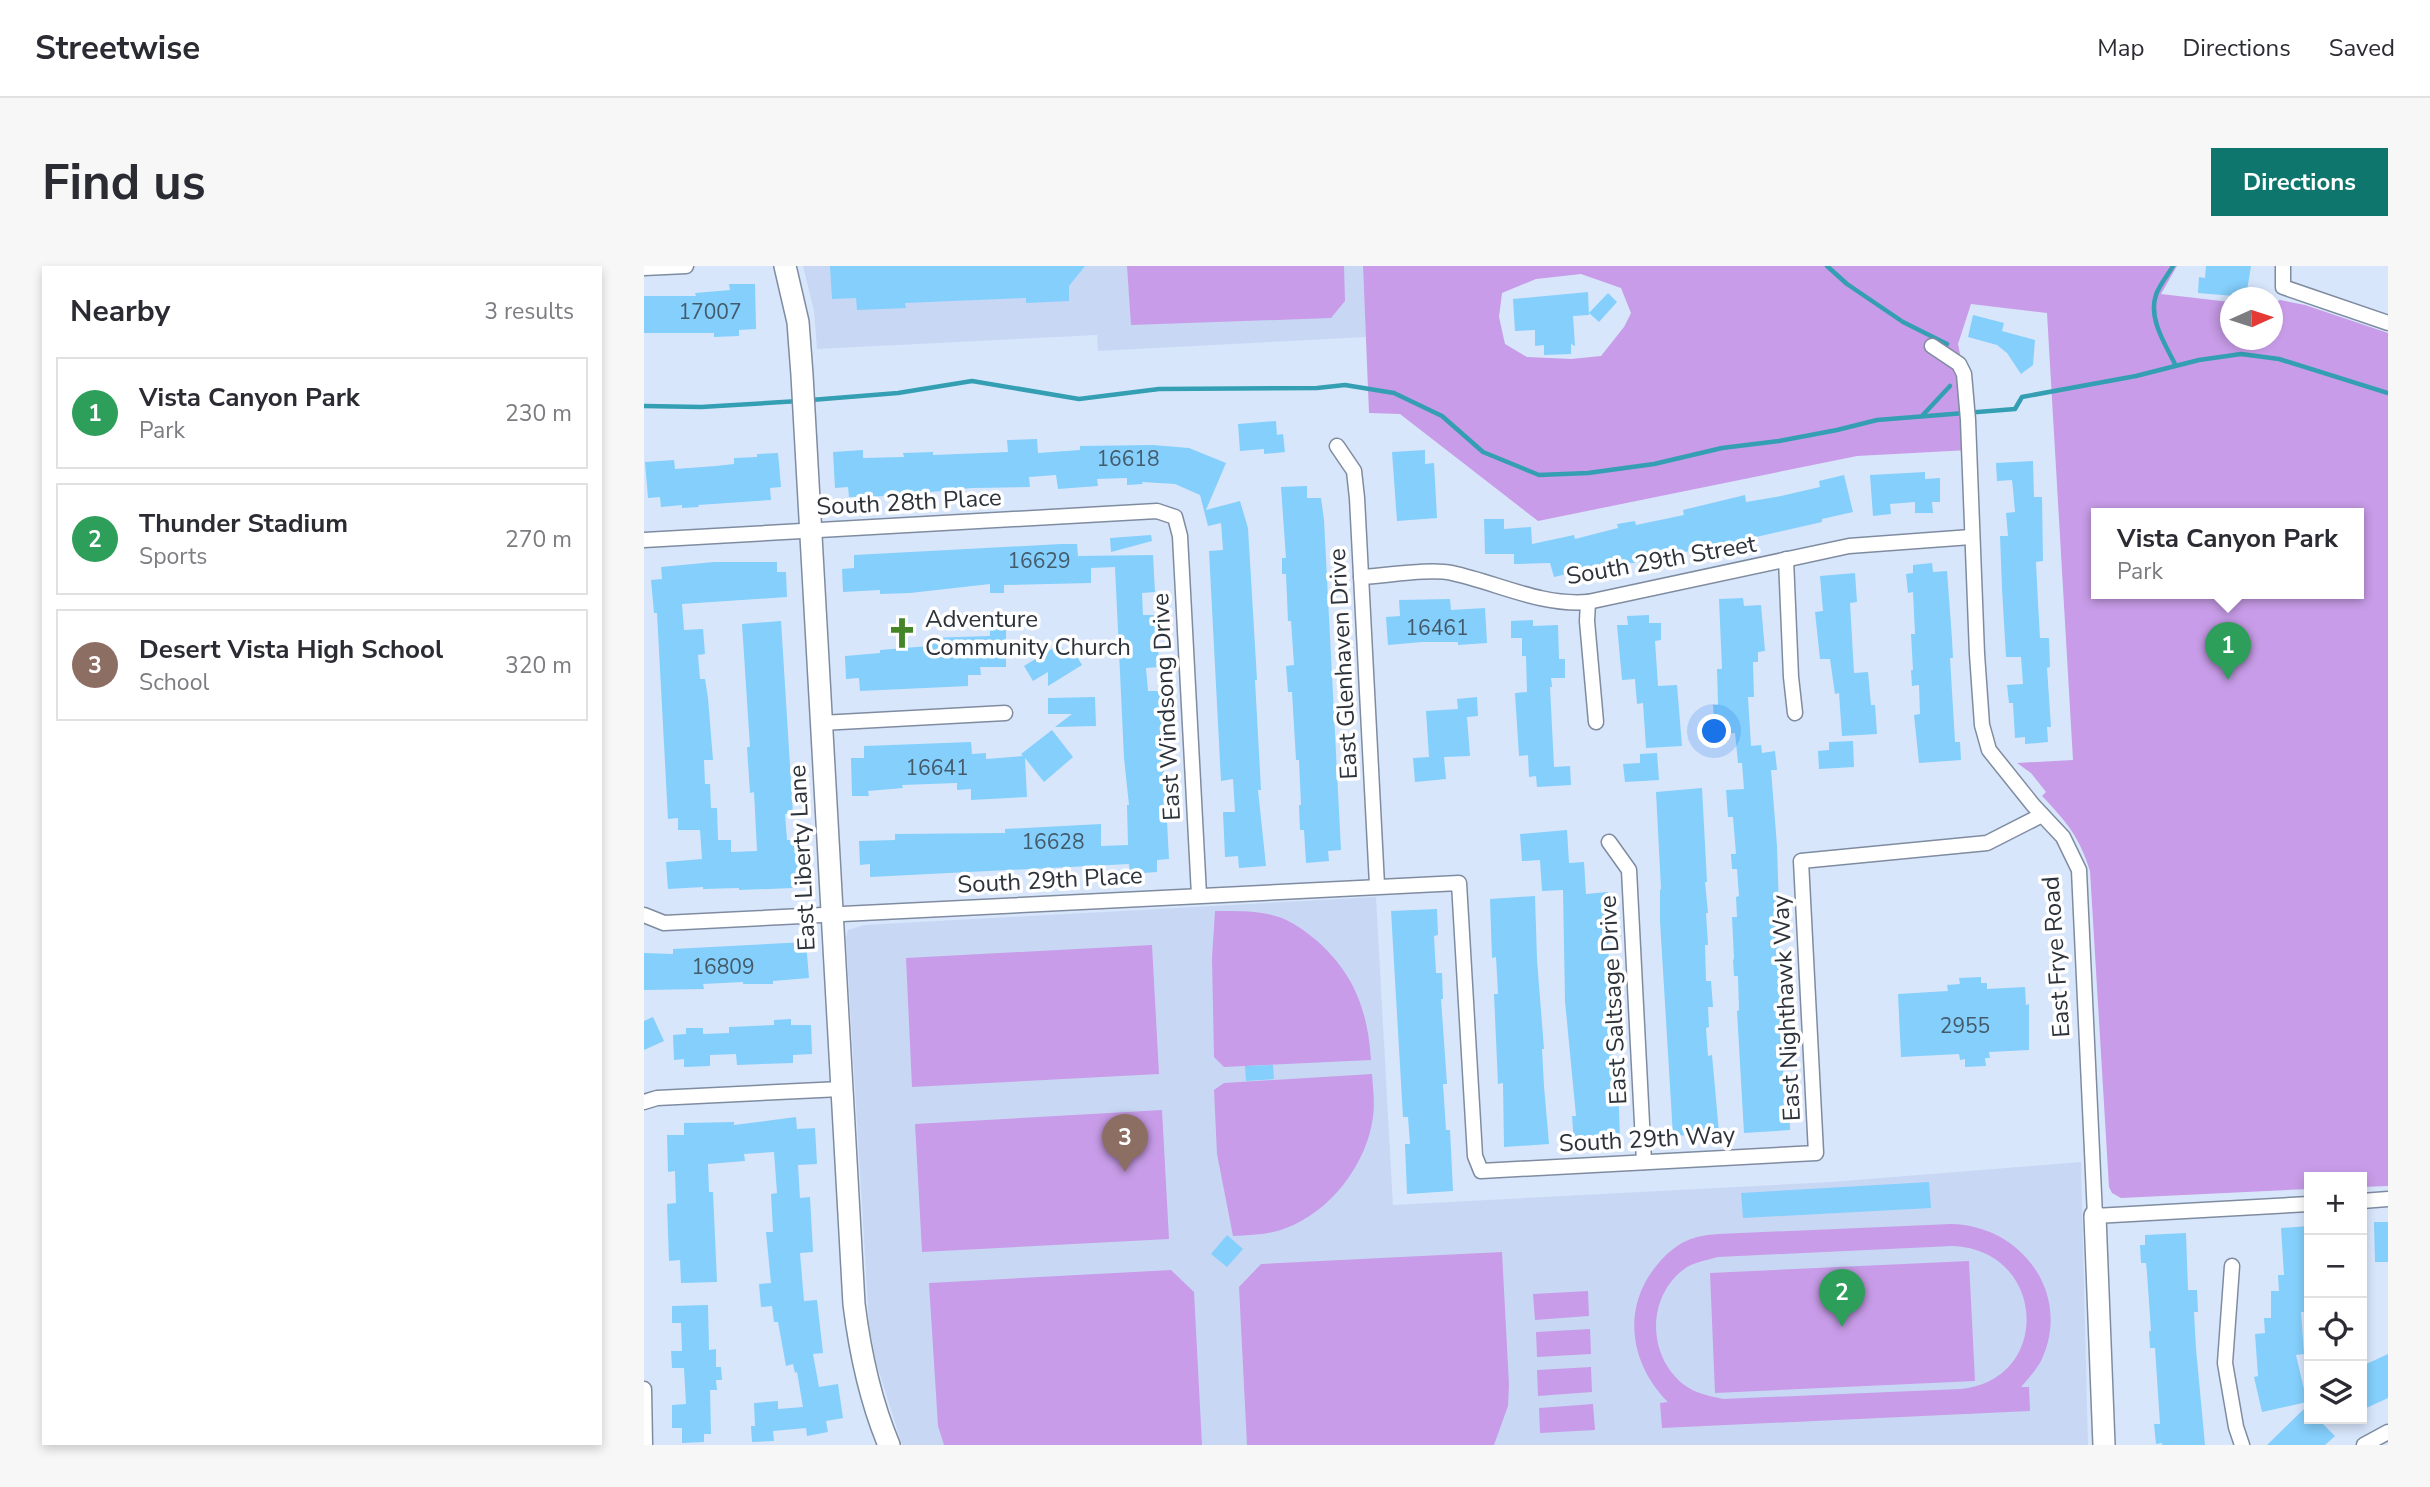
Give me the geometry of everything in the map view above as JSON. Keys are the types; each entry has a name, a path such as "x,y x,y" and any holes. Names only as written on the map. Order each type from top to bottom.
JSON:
{"street":[{"path":"644,268 686,266"},
{"name":"East Liberty Lane","path":"785,266 798,322 802,375 851,1269 859,1341 886,1444"},
{"path":"2283,266 2283,287 2388,323"},
{"name":"East Frye Road","path":"1932,346 1959,364 1964,374 1982,725 1989,750 2063,837 2079,870 2104,1445"},
{"name":"East Glenhaven Drive","path":"1337,446 1354,471 1377,886"},
{"name":"South 28th Place","path":"644,540 1157,511 1175,517"},
{"name":"East Windsong Drive","path":"1175,517 1180,536 1199,895"},
{"name":"South 29th Street","path":"1361,577 1449,572 1548,600 1588,602 1878,542 1971,537"},
{"path":"1786,559 1795,713"},
{"path":"1588,602 1587,621 1596,722"},
{"path":"821,723 1005,713"},
{"name":"East Nighthawk Way","path":"1816,1153 1801,861 1987,843 2042,815"},
{"name":"East Saltsage Drive","path":"1609,842 1629,870 1644,1162"},
{"name":"South 29th Place","path":"644,915 664,923 1459,883 1475,1156 1481,1171"},
{"path":"644,1102 657,1098 841,1089"},
{"name":"South 29th Way","path":"1481,1171 1816,1153"},
{"path":"2367,1201 2388,1199"},
{"path":"2095,1216 2304,1204"},
{"path":"2232,1266 2225,1363 2236,1427 2242,1445"},
{"path":"644,1389 645,1445"},
{"path":"2364,1445 2388,1432"}],"shaded area":[{"path":"803,266 1363,266 1366,337 1098,351 1097,335 817,349 814,311"},
{"path":"1127,266 1344,266 1345,301 1331,318 1131,325"},
{"path":"1363,266 2177,266 2161,294 2220,301 2220,350 2283,350 2283,301 2305,305 2388,333 2388,1186 2367,1187 2367,1172 2304,1172 2304,1189 2121,1198 2112,1193 2109,1187 2090,871 2071,830 2042,796 2046,792 2031,773 2017,763 2073,760 2047,313 1971,304 1958,344 1964,374 1969,450 1857,456 1538,521 1400,414 1369,413","holes":["1581,274 1621,288 1631,313 1624,327 1601,356 1571,359 1527,357 1505,344 1499,317 1502,293 1536,279"]},
{"path":"1376,897 1393,1205 1831,1182 2081,1162 2088,1445 902,1445 876,1362 869,1324 846,938 848,930 864,925"},
{"path":"1215,911 1247,911 1271,915 1294,924 1316,940 1340,966 1357,994 1366,1025 1371,1060 1224,1067 1214,1057 1212,958"},
{"path":"1152,945 1159,1074 912,1087 906,958"},
{"path":"1372,1074 1374,1106 1369,1135 1363,1152 1344,1184 1317,1211 1302,1221 1273,1232 1233,1236 1217,1154 1214,1090 1224,1083"},
{"path":"1162,1110 1169,1239 922,1252 915,1124"},
{"path":"1951,1224 1976,1227 1999,1236 2019,1250 2034,1268 2045,1288 2050,1311 2049,1336 2041,1361 2021,1387 2029,1387 2030,1411 1662,1428 1660,1403 1668,1402 1645,1371 1638,1353 1635,1317 1638,1299 1657,1265 1670,1251 1690,1239 1718,1234","holes":["1952,1246 1983,1253 2006,1268 2021,1290 2026,1316 2023,1341 2011,1364 1990,1381 1960,1389 1723,1399 1697,1392 1683,1384 1662,1357 1657,1341 1658,1308 1664,1292 1687,1267 1706,1260 1718,1257"]},
{"path":"1502,1252 1509,1385 1508,1406 1494,1445 1247,1445 1239,1287 1261,1264"},
{"path":"1969,1261 1975,1381 1715,1393 1710,1273"},
{"path":"1171,1270 1194,1292 1202,1445 944,1445 938,1426 929,1283"},
{"path":"1588,1291 1589,1316 1535,1320 1533,1294"},
{"path":"1590,1329 1591,1354 1537,1357 1536,1332"},
{"path":"1591,1367 1592,1392 1538,1396 1537,1370"},
{"path":"1593,1404 1595,1430 1540,1433 1539,1408"}],"building":[{"path":"830,266 1085,266 1069,286 1069,301 1026,303 1026,298 905,303 906,308 857,310 856,298 832,299"},
{"path":"2206,266 2251,266 2248,287 2220,287 2220,295 2198,293 2199,277 2205,278"},
{"path":"729,284 755,284 756,329 739,330 739,336 714,337 714,333 644,333 644,296 696,296 695,293 730,290"},
{"path":"1588,292 1589,315 1573,316 1575,346 1571,344 1571,354 1544,355 1544,345 1535,346 1535,330 1515,331 1513,299"},
{"path":"1608,293 1617,302 1599,322 1589,313"},
{"path":"1973,315 2004,323 2002,331 2035,340 2033,365 2021,374 2007,353 1997,345 1968,337"},
{"path":"1276,421 1277,435 1283,434 1285,452 1264,454 1264,449 1240,451 1238,424"},
{"path":"1037,439 1038,453 1080,450 1080,446 1153,445 1189,448 1226,463 1206,510 1240,501 1248,528 1257,680 1261,790 1258,790 1266,866 1239,868 1238,856 1225,857 1223,812 1235,812 1233,779 1221,781 1209,551 1223,550 1221,523 1208,526 1200,495 1175,484 1142,482 1143,484 1127,485 1127,478 1097,479 1098,486 1058,489 1056,475 1029,477 1030,487 972,488 889,496 849,497 848,487 835,488 833,452 863,450 863,458 904,457 903,453 933,452 933,455 1008,452 1007,440"},
{"path":"1425,450 1425,464 1434,463 1437,518 1397,521 1392,452"},
{"path":"778,453 781,487 770,488 771,500 682,508 682,505 661,507 660,497 648,498 645,462 674,460 675,469 734,464 734,458"},
{"path":"2033,461 2034,497 2042,497 2043,561 2036,562 2040,638 2049,638 2050,667 2047,668 2051,727 2047,727 2048,742 2025,744 2025,737 2015,738 2013,703 2009,703 2007,685 2023,684 2021,657 2006,657 2002,589 2000,536 2008,536 2006,513 2015,512 2013,489 2012,480 1997,481 1996,463"},
{"path":"1925,472 1925,479 1940,478 1940,502 1932,502 1933,513 1915,513 1915,502 1890,504 1891,514 1873,516 1870,475"},
{"path":"1844,475 1853,512 1822,519 1822,522 1717,546 1554,577 1550,563 1514,564 1514,554 1485,554 1484,519 1504,519 1504,529 1531,527 1532,544 1574,535 1575,539 1618,528 1617,524 1635,521 1636,525 1684,515 1683,510 1745,495 1746,502 1820,487 1819,481"},
{"path":"1307,486 1307,498 1321,498 1324,520 1341,850 1328,851 1329,861 1306,863 1304,830 1300,830 1299,760 1296,760 1292,692 1288,692 1286,666 1294,665 1291,621 1288,621 1286,574 1282,574 1282,558 1286,558 1281,487"},
{"path":"1151,535 1152,541 1111,552 1110,538"},
{"path":"1077,544 1078,556 1153,555 1155,592 1142,593 1143,615 1157,615 1159,667 1146,668 1148,691 1160,691 1169,859 1157,860 1157,872 1130,874 1129,864 870,877 870,864 860,865 859,841 895,840 895,834 1005,833 1005,829 1101,824 1101,846 1128,845 1129,805 1124,758 1115,567 1091,568 1091,583 1004,585 1004,593 990,593 990,584 910,593 880,594 880,590 843,592 842,569 854,568 854,555"},
{"path":"714,562 777,562 777,572 786,572 787,597 682,604 684,630 703,629 705,654 698,655 700,679 705,679 708,698 713,760 704,760 705,784 710,784 711,808 717,808 718,840 731,840 731,852 757,851 754,792 750,793 747,747 750,747 742,624 781,621 793,814 785,814 787,840 801,840 803,875 792,876 793,888 668,889 666,862 702,859 700,830 678,830 678,818 668,819 657,613 654,613 651,580 662,579 661,567"},
{"path":"1932,563 1933,572 1947,571 1955,742 1960,742 1961,760 1919,763 1914,715 1920,714 1919,685 1912,686 1911,670 1911,634 1915,634 1913,592 1908,593 1906,574 1913,573 1913,565"},
{"path":"1855,573 1857,602 1850,603 1854,673 1868,672 1871,705 1875,705 1877,734 1842,736 1839,693 1835,694 1830,659 1820,659 1815,612 1823,611 1820,576"},
{"path":"1743,598 1744,606 1761,605 1765,651 1758,652 1758,662 1753,662 1754,697 1748,697 1751,746 1761,745 1762,753 1775,751 1777,770 1771,770 1777,846 1778,941 1781,977 1784,977 1787,1066 1783,1066 1790,1130 1744,1133 1737,1011 1738,976 1734,976 1732,917 1737,917 1736,897 1739,896 1737,869 1732,869 1731,854 1736,854 1733,817 1728,817 1726,790 1744,789 1742,763 1738,763 1735,733 1715,734 1713,705 1718,705 1717,669 1722,669 1719,599"},
{"path":"1450,599 1451,610 1485,608 1487,643 1458,645 1458,642 1422,642 1388,645 1386,617 1400,616 1399,600"},
{"path":"1649,615 1649,623 1661,623 1661,640 1655,641 1658,686 1677,685 1682,746 1646,748 1643,703 1637,704 1635,679 1622,680 1617,625 1628,625 1627,616"},
{"path":"1533,620 1533,626 1558,625 1559,659 1565,659 1565,678 1551,678 1554,767 1570,766 1571,785 1537,787 1536,776 1529,777 1528,755 1519,756 1515,693 1527,692 1526,656 1522,656 1522,638 1511,638 1511,621"},
{"path":"1006,628 1006,667 980,667 981,675 968,675 968,686 860,691 859,678 846,679 845,656 929,646 929,638 990,636 990,629"},
{"path":"1060,644 1066,654 1073,650 1082,665 1048,686 1048,672 1033,681 1024,666"},
{"path":"1095,697 1096,726 1055,727 1072,714 1048,714 1048,698"},
{"path":"1477,697 1478,716 1467,717 1470,756 1444,757 1446,779 1415,782 1413,758 1429,757 1426,711 1458,709 1457,699"},
{"path":"1052,730 1073,757 1044,782 1025,758 1027,797 971,800 971,789 957,790 957,783 902,785 903,788 868,791 869,796 852,796 851,758 864,758 864,746 971,742 972,754 986,753 986,759 1023,756 1021,754"},
{"path":"1853,741 1854,767 1819,769 1818,751 1829,750 1829,742"},
{"path":"1657,753 1659,780 1625,782 1623,764 1640,763 1640,754"},
{"path":"1702,788 1708,913 1706,981 1711,981 1713,1007 1708,1007 1709,1027 1706,1028 1708,1056 1712,1055 1719,1133 1673,1136 1660,921 1656,792"},
{"path":"1567,830 1569,863 1584,862 1586,894 1608,892 1609,983 1615,1045 1612,1045 1613,1081 1618,1081 1620,1140 1574,1143 1572,1116 1576,1116 1565,1001 1563,890 1542,891 1540,860 1522,861 1520,834"},
{"path":"1535,896 1549,1144 1504,1147 1503,1083 1498,1084 1494,994 1498,994 1496,957 1492,958 1490,899"},
{"path":"1437,909 1438,935 1434,936 1436,973 1442,973 1441,999 1447,1084 1443,1084 1446,1130 1450,1130 1453,1191 1407,1194 1405,1144 1410,1144 1408,1117 1403,1117 1391,911"},
{"path":"806,942 809,978 773,981 773,984 743,982 703,984 704,989 644,990 644,953 673,954 673,949"},
{"path":"1981,977 1981,983 1987,983 1987,989 2025,987 2026,1005 2029,1004 2029,1050 1989,1052 1990,1058 1985,1058 1986,1066 1965,1067 1965,1059 1960,1060 1959,1054 1901,1057 1898,994 1948,991 1947,985 1960,984 1959,978"},
{"path":"653,1017 664,1041 644,1050 644,1021"},
{"path":"791,1019 791,1025 811,1025 812,1054 793,1055 793,1063 737,1065 736,1054 710,1055 710,1066 684,1067 684,1059 674,1060 673,1035 686,1034 686,1028 703,1028 703,1034 729,1033 729,1027 774,1025 774,1020"},
{"path":"1273,1065 1274,1079 1246,1081 1245,1066"},
{"path":"796,1117 797,1129 815,1128 817,1164 798,1165 800,1198 810,1197 813,1252 800,1253 804,1301 817,1300 823,1353 813,1354 819,1387 838,1384 843,1418 826,1421 828,1432 807,1436 806,1428 773,1431 774,1441 752,1442 751,1426 755,1426 754,1403 778,1401 778,1409 803,1407 797,1372 795,1373 793,1364 786,1366 778,1322 774,1322 772,1306 761,1307 759,1284 771,1283 766,1232 773,1232 771,1194 777,1193 774,1152 744,1154 745,1161 708,1164 709,1192 713,1192 717,1282 681,1283 680,1260 669,1261 667,1204 676,1203 675,1171 668,1172 667,1135 684,1135 684,1123 734,1122 734,1125"},
{"path":"1929,1182 1931,1208 1743,1218 1741,1193"},
{"path":"2374,1222 2388,1222 2388,1262 2375,1262"},
{"path":"2304,1226 2304,1312 2301,1312 2304,1354 2296,1355 2304,1389 2304,1403 2262,1412 2254,1377 2258,1376 2255,1334 2265,1333 2264,1318 2271,1318 2271,1291 2279,1291 2278,1275 2284,1275 2281,1228"},
{"path":"2186,1233 2188,1290 2197,1290 2198,1312 2194,1312 2205,1445 2162,1445 2156,1444 2154,1424 2160,1424 2155,1348 2150,1348 2147,1273 2146,1263 2141,1263 2140,1245 2145,1245 2145,1235"},
{"path":"1227,1235 1243,1249 1227,1267 1211,1254"},
{"path":"708,1305 709,1350 716,1349 716,1367 721,1367 722,1380 716,1380 717,1390 710,1390 711,1434 704,1434 704,1442 682,1443 682,1428 672,1428 672,1405 686,1404 684,1368 672,1368 671,1351 682,1351 681,1323 672,1323 672,1306"},
{"path":"2388,1354 2388,1398 2367,1408 2367,1364"},
{"path":"2304,1409 2304,1424 2323,1424 2335,1436 2325,1445 2267,1445"}],"waterway":[{"path":"1827,266 1847,284 1903,322 1947,344"},
{"path":"2173,266 2157,291 2154,313 2159,331 2175,364"},
{"path":"811,400 898,393 972,381 1079,399 1159,389 1317,388 1345,385 1394,393 1442,416 1483,452 1539,475 1588,473 1654,464 1722,448 1779,441 1877,420 2015,409 2022,397 2136,376 2199,360 2241,354 2279,359 2388,393"},
{"path":"1922,416 1950,386"},
{"path":"644,406 701,407 799,401"}],"place":[{"name":"Adventure Community Church","path":"902,633"},
{"name":"Vista Canyon Park","path":"2228,680"},
{"name":"Desert Vista High School","path":"1125,1172"},
{"name":"Thunder Stadium","path":"1842,1327"}]}
